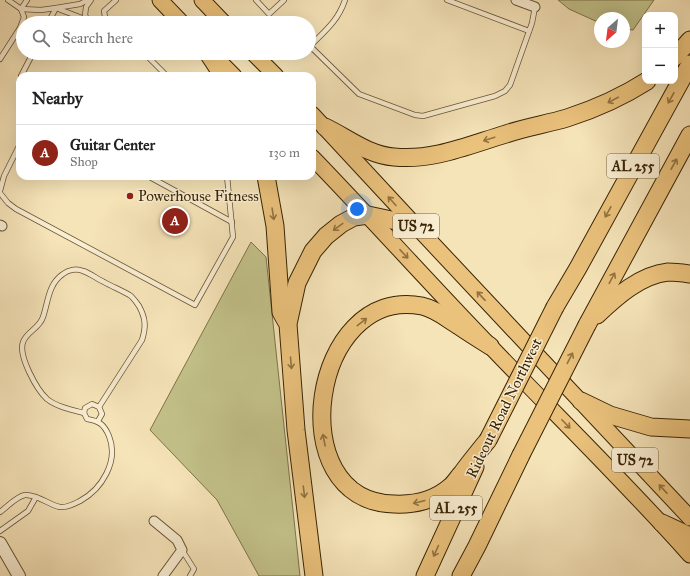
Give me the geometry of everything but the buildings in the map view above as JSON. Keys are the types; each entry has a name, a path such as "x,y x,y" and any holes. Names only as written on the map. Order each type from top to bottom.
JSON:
{"highway":[{"path":"160,0 175,16"},
{"path":"202,0 217,16"},
{"path":"678,54 690,40"},
{"path":"213,60 220,72"},
{"path":"218,60 230,72"},
{"path":"260,60 272,72"},
{"name":"Rideout Road Northwest","path":"425,576 488,440 555,306 578,268 690,64"},
{"path":"325,128 340,134 358,146 376,154 405,158 430,156 507,133 567,118 608,103 642,84"},
{"name":"US 72","path":"316,118 690,518"},
{"name":"AL 255","path":"460,576 477,546 587,325 690,135"},
{"name":"US 72","path":"316,161 490,346 662,523 690,555"},
{"path":"267,180 275,226 281,312 288,324"},
{"path":"314,576 296,430 288,324 296,284 313,251 326,236 341,224 354,217 368,215 415,225"},
{"path":"587,325 626,289 649,278 668,272 690,274"},
{"path":"488,440 451,487 437,496 406,505 386,504 370,500 346,486 327,456 322,426 323,399 329,370 336,352 346,337 360,322 374,313 386,308 404,304 423,306 441,314 490,346"},
{"path":"581,401 610,415 651,427 690,429"},
{"path":"662,523 690,536"}],"street":[{"path":"516,0 535,7"},
{"path":"154,521 176,540 182,550 163,576"},
{"path":"0,543 19,576"}],"lane":[{"path":"8,0 21,9 41,10 80,4 90,0"},
{"path":"24,16 21,9 26,0"},
{"path":"86,16 86,8 90,0"},
{"path":"105,16 104,11 116,0"},
{"path":"256,0 269,14 284,0"},
{"path":"316,40 335,21 341,12 345,0"},
{"path":"446,0 529,30"},
{"path":"316,52 359,94 423,116 495,96 505,91 510,85 529,30 535,7"},
{"path":"56,8 76,16"},
{"path":"52,16 56,8"},
{"path":"0,59 16,34"},
{"path":"24,72 30,60"},
{"path":"151,60 163,72"},
{"path":"16,152 4,176 0,192 8,203 16,210 195,305 233,237 227,180"},
{"path":"155,180 232,222"},
{"path":"84,413 67,409 48,399 32,378 23,356 22,343 26,336 41,324 49,293 53,285 62,274 72,270 82,270 131,296 138,304 144,315 146,328 142,340 99,406"},
{"path":"0,512 25,495 36,497 60,507 72,505 95,491 111,462 112,450 109,437 102,425 98,421 87,419 84,413 85,408 92,404 99,406"},
{"path":"98,421 102,414 99,406"},
{"path":"0,531 28,511 36,497"},
{"path":"182,550 194,569 190,576"}],"shaded area":[{"path":"558,0 654,0 646,12 642,12 642,17 633,30 630,30 630,12 594,12 594,20 569,9"},
{"path":"251,242 266,257 300,576 259,576 217,500 150,430"}],"place":[{"name":"Powerhouse Fitness","path":"130,196"},
{"name":"Guitar Center","path":"175,221"}]}
